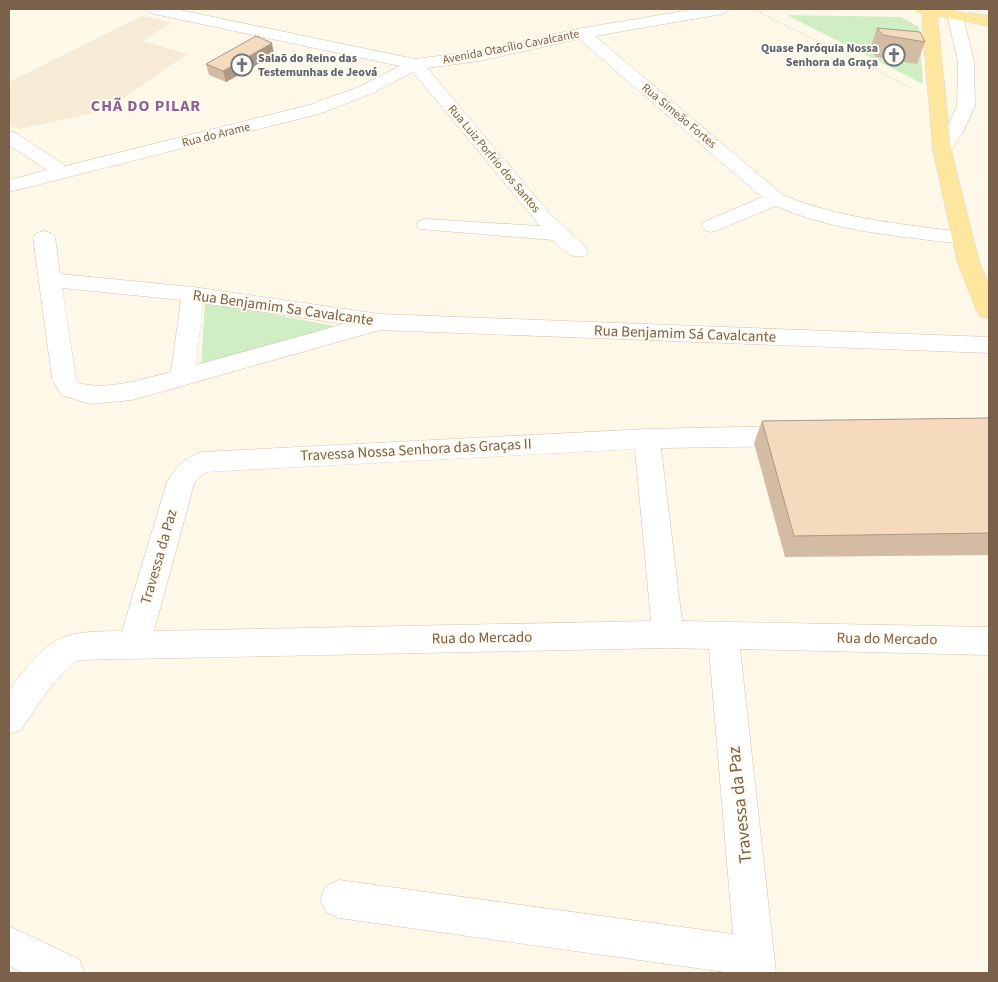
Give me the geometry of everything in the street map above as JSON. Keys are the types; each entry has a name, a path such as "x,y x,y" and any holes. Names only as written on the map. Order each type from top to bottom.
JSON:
{"main road":[{"path":"989,21 960,12 929,9 942,150 962,238 984,290 989,312"}],"street":[{"name":"Avenida Otacílio Cavalcante","path":"159,9 416,64 479,56 582,34 722,9"},
{"path":"942,150 956,130 966,106 966,61 960,12"},
{"name":"Rua Simeão Fortes","path":"582,34 776,200 800,210 834,220 962,238"},
{"name":"Rua do Arame","path":"9,186 301,113 392,79 416,64"},
{"name":"Rua Luiz Porfrio dos Santos","path":"416,64 559,234 577,251"},
{"path":"9,137 63,172"},
{"path":"711,226 776,200"},
{"path":"426,225 559,234"},
{"path":"44,237 51,280"},
{"name":"Rua Benjamim Sa Cavalcante","path":"51,280 193,294 380,322 132,391 90,396 75,392 66,384 51,280"},
{"path":"182,378 193,294"},
{"name":"Rua Benjamim Sá Cavalcante","path":"380,322 989,345"},
{"name":"Travessa Nossa Senhora das Graças II","path":"188,470 197,464 209,460 647,439 813,436"},
{"path":"647,439 668,634"},
{"name":"Travessa da Paz","path":"134,645 181,482 188,470"},
{"name":"Rua do Mercado","path":"9,719 54,658 67,648 77,646 668,634 989,641"},
{"name":"Travessa da Paz","path":"723,636 755,965"},
{"path":"339,898 755,965"},
{"path":"9,945 65,973"}],"path":[{"path":"752,9 938,101"}],"shaded area":[{"path":"142,16 171,22 143,41 187,54 107,110 20,129 9,124 9,82"}],"green space":[{"path":"787,15 901,17 919,27 923,84"},
{"path":"205,302 335,326 201,366"}],"building":[{"path":"877,28 920,32 925,42 883,35"},
{"path":"256,36 272,43 223,71 206,64"},
{"path":"989,418 989,533 794,536 762,421"}],"place":[{"name":"Quase Paróquia Nossa Senhora da Graça","path":"894,55"},
{"name":"Salaõ do Reino das Testemunhas de Jeová","path":"242,65"}],"district":[{"name":"CHÃ DO PILAR","path":"146,106"}]}
